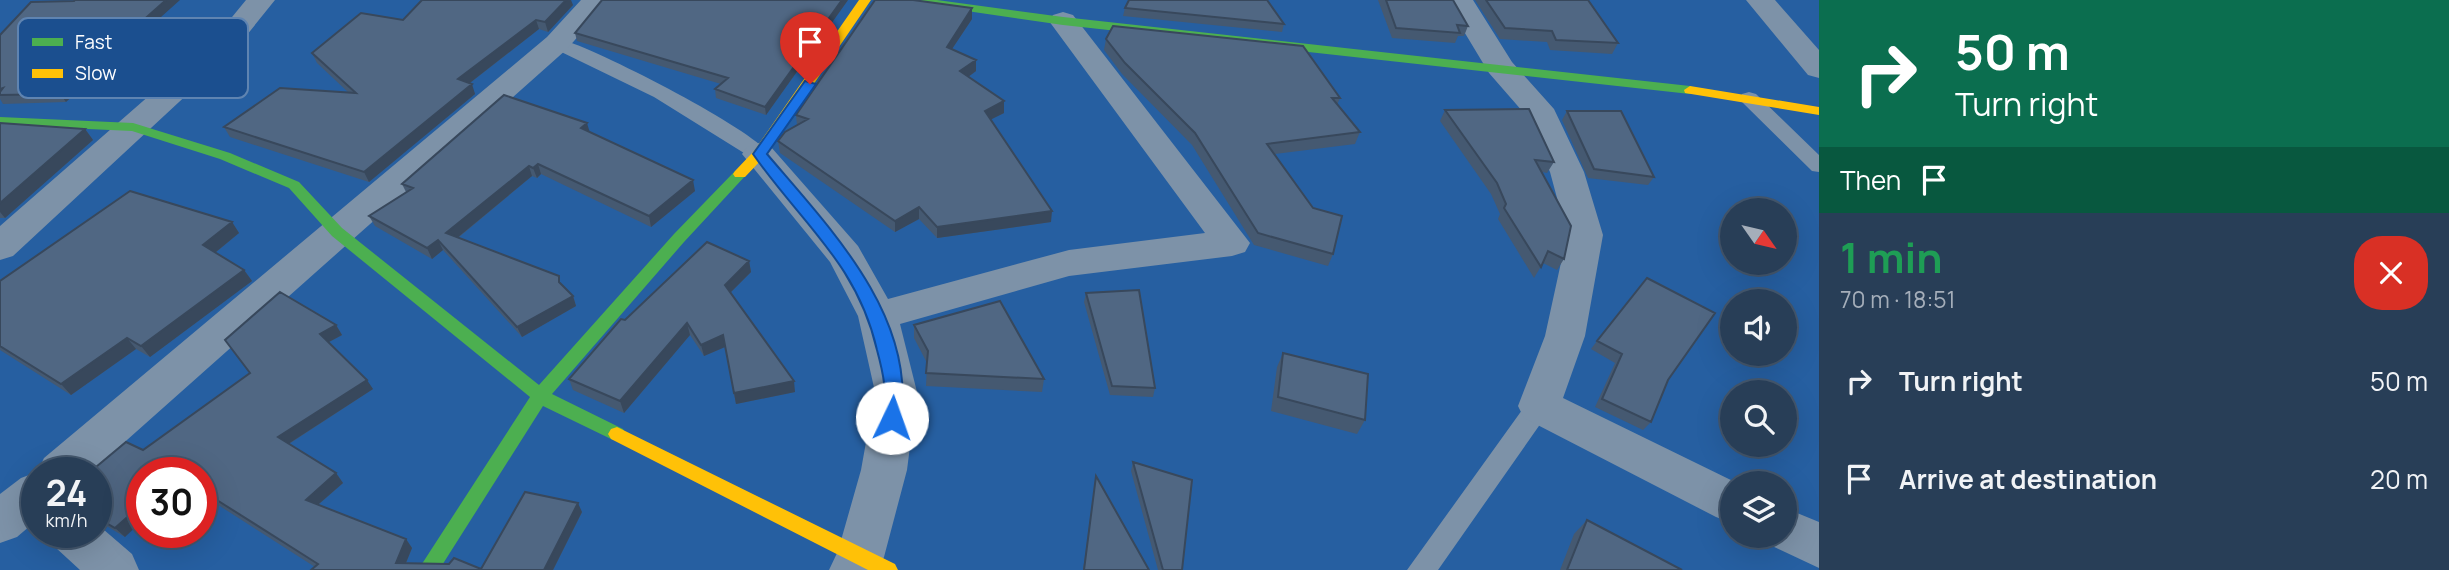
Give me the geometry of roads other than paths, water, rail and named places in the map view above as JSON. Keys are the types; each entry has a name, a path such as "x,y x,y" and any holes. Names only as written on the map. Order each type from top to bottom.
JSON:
{"street":[{"path":"246,18 261,0"},
{"path":"79,457 557,43 596,0"},
{"path":"428,570 540,396 679,238 760,154 865,0"},
{"path":"912,0 988,5 1063,21 1397,54 1649,83 1749,97 1819,111"},
{"path":"1459,0 1500,67 1538,109 1567,173 1586,235 1565,336 1539,406 1720,497"},
{"path":"1760,0 1819,69"},
{"path":"878,316 1069,263 1232,243 1063,21"},
{"path":"0,247 165,98"},
{"path":"0,121 63,121 133,127 225,156 294,185 337,232 540,396 867,566 896,392 878,316 845,255 760,154"},
{"path":"1797,535 1819,546"},
{"path":"90,548 115,570"}],"lane":[{"path":"557,43 615,66 683,103 760,154"},
{"path":"1749,97 1819,166"},
{"path":"1421,570 1539,406"}]}
